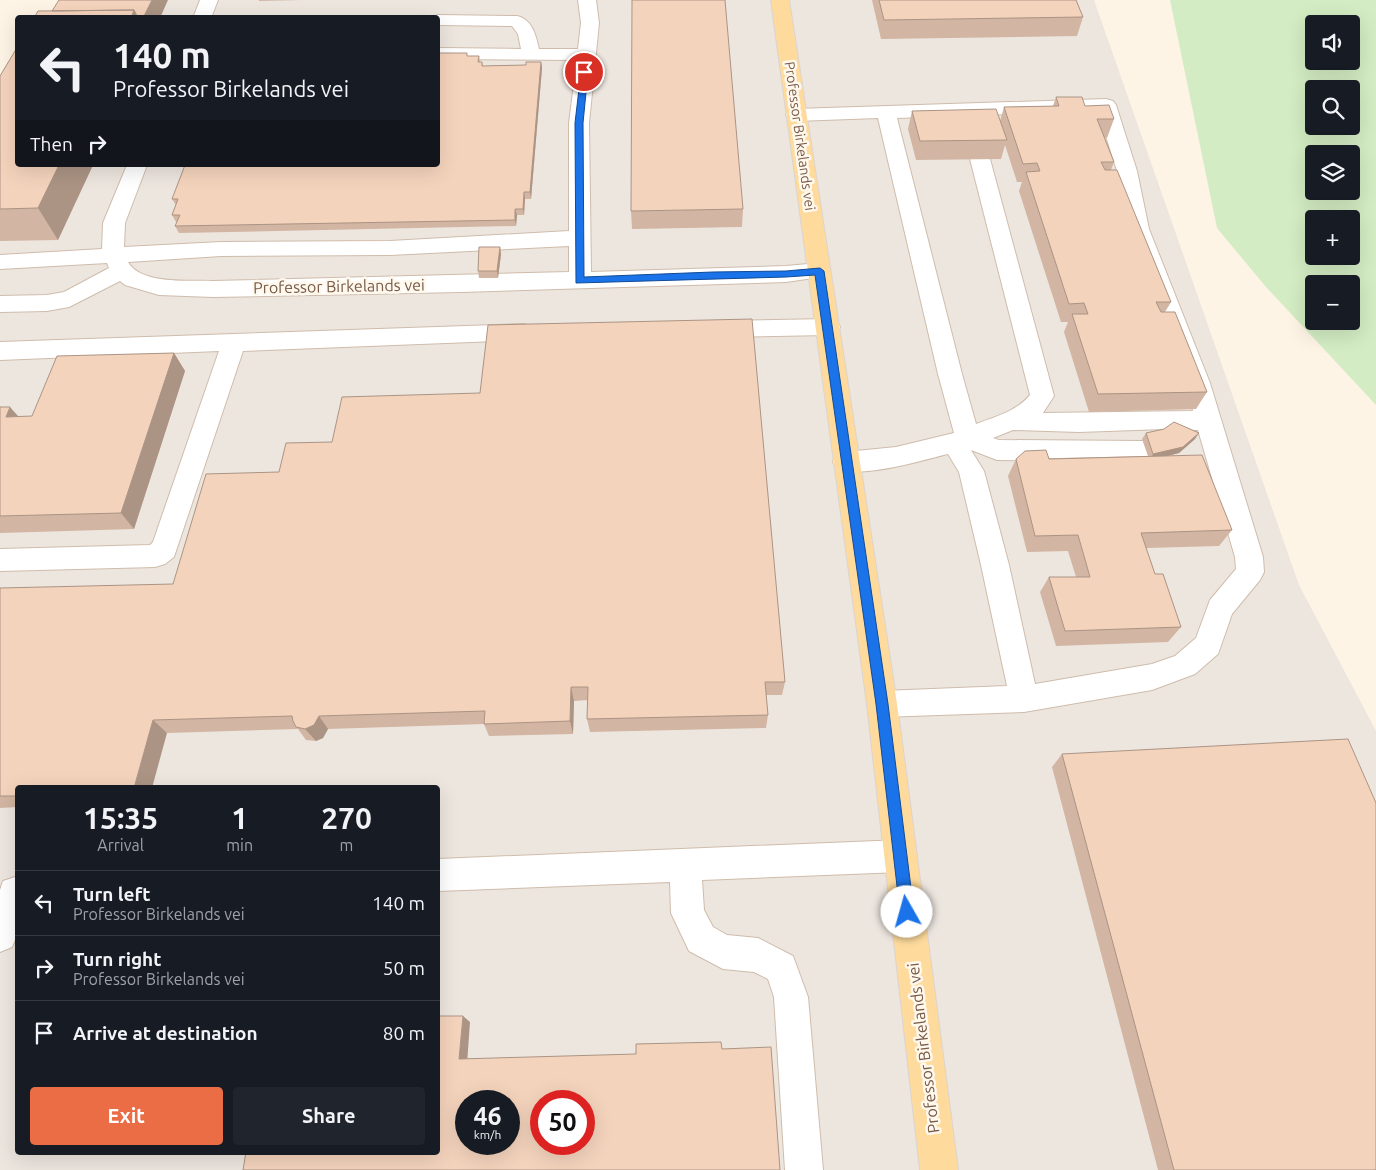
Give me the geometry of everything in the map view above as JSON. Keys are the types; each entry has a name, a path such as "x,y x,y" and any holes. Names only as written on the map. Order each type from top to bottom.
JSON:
{"main road":[{"name":"Professor Birkelands vei","path":"780,0 882,704 939,1170"}],"lane":[{"path":"203,15 209,0"},
{"path":"580,280 579,123 590,23 587,0"},
{"path":"440,20 517,21 527,33 531,54"},
{"path":"440,54 586,55"},
{"path":"796,115 1106,105 1127,171 1138,228 1198,383 1250,557 1250,572 1220,608 1208,645 1185,665 1152,677 1024,699 882,704"},
{"path":"886,112 950,374 961,441 995,565 1024,699"},
{"path":"846,462 896,457 961,441 1011,421 1033,408 1042,396 980,160"},
{"path":"118,263 114,223 136,167"},
{"path":"0,262 118,263 221,249 390,248 580,238"},
{"path":"0,304 47,303 69,299 118,263"},
{"name":"Professor Birkelands vei","path":"118,263 133,280 159,287 213,289 786,274 820,271"},
{"path":"698,330 828,326"},
{"path":"0,351 541,332"},
{"path":"0,560 155,556 164,549 234,342"},
{"path":"1011,421 1079,423 1164,420 1208,421"},
{"path":"961,441 996,450 1143,450"},
{"path":"440,875 900,856"},
{"path":"685,865 688,913 701,939 723,952 758,955 780,968 792,998 804,1170"},
{"path":"0,935 11,893"}],"shaded area":[{"path":"60,0 1094,0 1299,585 1376,731 1376,1170 0,1170 0,121 15,158 15,167 440,167 440,15 52,15"}],"green space":[{"path":"1170,0 1376,0 1376,405 1306,330 1360,330 1360,275 1305,275 1305,329 1266,287 1217,228"}],"building":[{"path":"59,0 152,0 144,15 136,15 134,10 52,11"},
{"path":"632,0 725,0 743,209 631,211"},
{"path":"879,0 1076,0 1083,17 884,20"},
{"path":"134,10 132,15 36,15 38,11"},
{"path":"15,51 15,167 58,167 38,208 0,209 0,76"},
{"path":"440,53 467,53 467,56 479,56 478,62 482,62 482,66 526,65 526,62 541,62 530,192 524,192 523,209 515,209 515,220 175,226 180,215 172,215 178,199 172,199 184,167 440,167"},
{"path":"1056,97 1082,97 1085,106 1109,105 1114,119 1097,119 1114,162 1101,162 1105,170 1117,170 1171,302 1156,302 1161,312 1175,312 1207,392 1098,394 1072,314 1088,314 1084,303 1069,304 1026,172 1040,171 1037,163 1023,164 1004,107 1059,106"},
{"path":"996,109 1007,140 920,141 912,111"},
{"path":"479,247 500,247 497,271 478,271"},
{"path":"752,319 785,682 765,682 768,715 587,719 588,687 571,687 570,721 484,724 485,711 319,716 314,725 305,729 296,727 292,716 153,720 135,785 15,785 15,796 0,796 0,588 173,584 206,474 279,472 286,443 332,442 342,397 480,393 488,325"},
{"path":"174,353 121,513 0,516 0,407 10,407 6,417 32,416 57,356"},
{"path":"1174,422 1199,433 1183,447 1153,454 1146,433 1164,429"},
{"path":"1046,450 1049,459 1202,455 1232,530 1141,533 1155,574 1163,574 1181,627 1065,631 1049,577 1090,577 1078,535 1035,536 1016,459 1025,451"},
{"path":"1348,739 1376,803 1376,1170 1174,1170 1062,754"},
{"path":"440,1016 463,1016 459,1059 636,1054 636,1044 721,1042 722,1049 771,1047 780,1170 243,1170 246,1155 440,1155"}],"route":[{"path":"584,72 579,123 580,280 786,274 820,271 882,704 907,912"}]}
